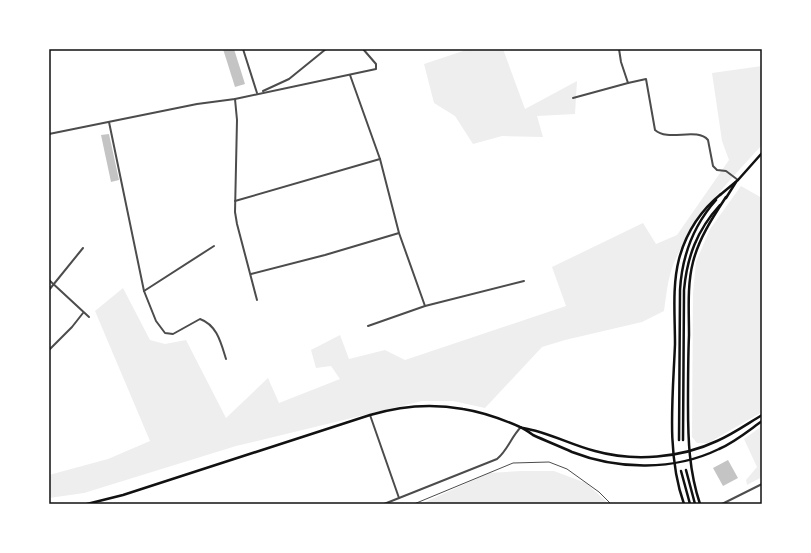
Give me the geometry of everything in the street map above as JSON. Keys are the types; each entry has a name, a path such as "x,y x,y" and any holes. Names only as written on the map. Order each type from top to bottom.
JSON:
{"main road":[{"path":"700,504 692,478 687,451 689,291 691,271 701,238 709,223 738,180 762,154"},
{"path":"684,504 675,463 673,367 677,269 685,241 694,224 706,208 738,180"},
{"path":"679,440 680,290 682,270 686,251 693,234 708,209 721,194"},
{"path":"683,440 684,290 686,269 698,235 707,220 726,197"},
{"path":"87,504 130,492 370,415 391,409 413,406 450,406 475,411 607,454 639,457 675,454 687,451 721,439 762,415"},
{"path":"521,427 534,435 572,452 606,462 639,465 675,463 709,454 729,444 762,421"},
{"path":"686,470 695,504"},
{"path":"681,471 690,504"}],"street":[{"path":"243,49 256,94"},
{"path":"256,94 289,79 326,49"},
{"path":"49,134 197,104 235,99 376,69 376,64 362,49"},
{"path":"619,49 621,62 628,83"},
{"path":"350,75 380,159 399,233 425,306"},
{"path":"573,98 646,79 655,130 657,132 669,135 698,135 706,138 708,140 713,166 717,170 726,171 738,180"},
{"path":"235,99 237,120 235,212 257,300"},
{"path":"109,122 144,291 156,321 166,333 173,334 200,319 208,322 218,335 226,359"},
{"path":"235,201 380,159"},
{"path":"251,274 326,255 399,233"},
{"path":"144,291 214,246"},
{"path":"49,290 83,248"},
{"path":"49,280 89,317"},
{"path":"368,326 425,306 524,280"},
{"path":"49,350 72,327 83,312"},
{"path":"370,415 400,498"},
{"path":"384,504 497,459 505,452 514,434 521,427"},
{"path":"722,504 762,484"}],"lane":[{"path":"414,504 512,464 549,462 568,469 599,492 611,504"}],"shaded area":[{"path":"469,49 503,49 525,109 577,81 575,114 537,116 543,137 502,136 473,144 455,116 434,103 424,64"},
{"path":"762,66 762,145 712,201 681,248 671,270 664,311 642,322 565,340 542,347 485,408 453,401 422,401 236,446 84,493 49,498 49,475 108,459 150,441 95,311 123,288 150,340 165,344 186,340 226,418 268,378 279,403 340,379 331,366 316,368 311,350 340,335 349,359 385,350 405,360 566,306 552,267 643,223 656,244 677,235 729,160 722,141 712,73"},
{"path":"741,186 762,198 762,412 708,443 697,443 692,437 693,293 696,262 710,229"},
{"path":"762,426 762,477 747,485 746,480 757,467 744,439"},
{"path":"554,471 586,483 609,504 421,504 489,473"}],"building":[{"path":"223,49 234,49 245,84 235,87"},
{"path":"109,134 119,180 111,182 101,135"},
{"path":"728,460 738,478 723,486 713,468"}]}
